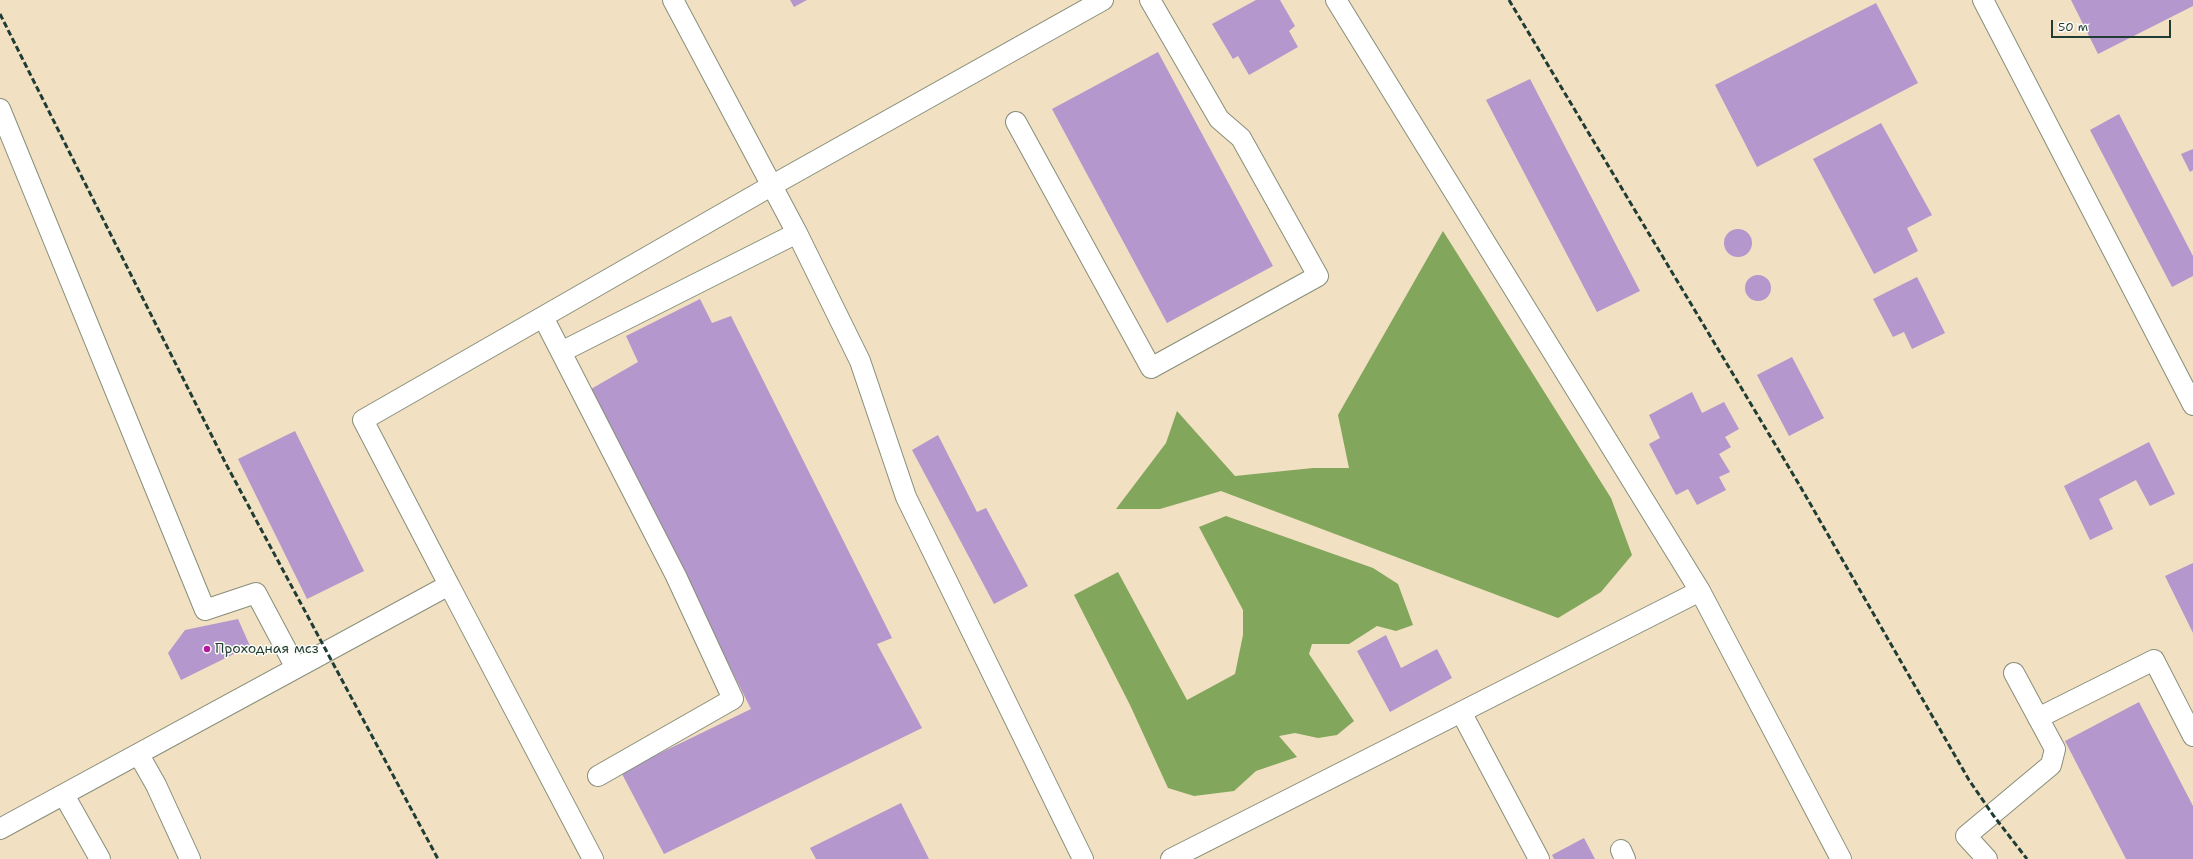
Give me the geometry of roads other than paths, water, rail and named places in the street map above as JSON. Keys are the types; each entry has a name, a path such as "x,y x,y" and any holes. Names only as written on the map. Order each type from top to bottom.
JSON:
{"street":[{"path":"672,0 797,234 860,361 906,496 1083,859"},
{"path":"1016,122 1151,368 1318,276 1241,138 1219,119 1150,0"},
{"path":"1336,0 1700,592 1841,859"},
{"path":"1983,0 2193,405"},
{"path":"593,859 363,420 771,186 1101,1"},
{"path":"0,109 206,610 256,594 296,668"},
{"path":"561,352 797,234"},
{"path":"543,317 676,576 732,699 598,776"},
{"path":"2,824 64,795 449,586"},
{"path":"1171,859 1700,592"},
{"path":"2038,718 2154,660 2193,736"},
{"path":"1987,859 1966,836 2051,765 2055,749 2014,673"},
{"path":"1461,712 1539,859"},
{"path":"139,755 156,785 190,859"},
{"path":"64,795 100,859"}],"railway":[{"path":"1509,0 1800,486 1969,780 1993,815 2027,859"},
{"path":"0,14 226,464 438,859"}],"place":[{"name":"Проходная мсз","path":"207,649"}]}
